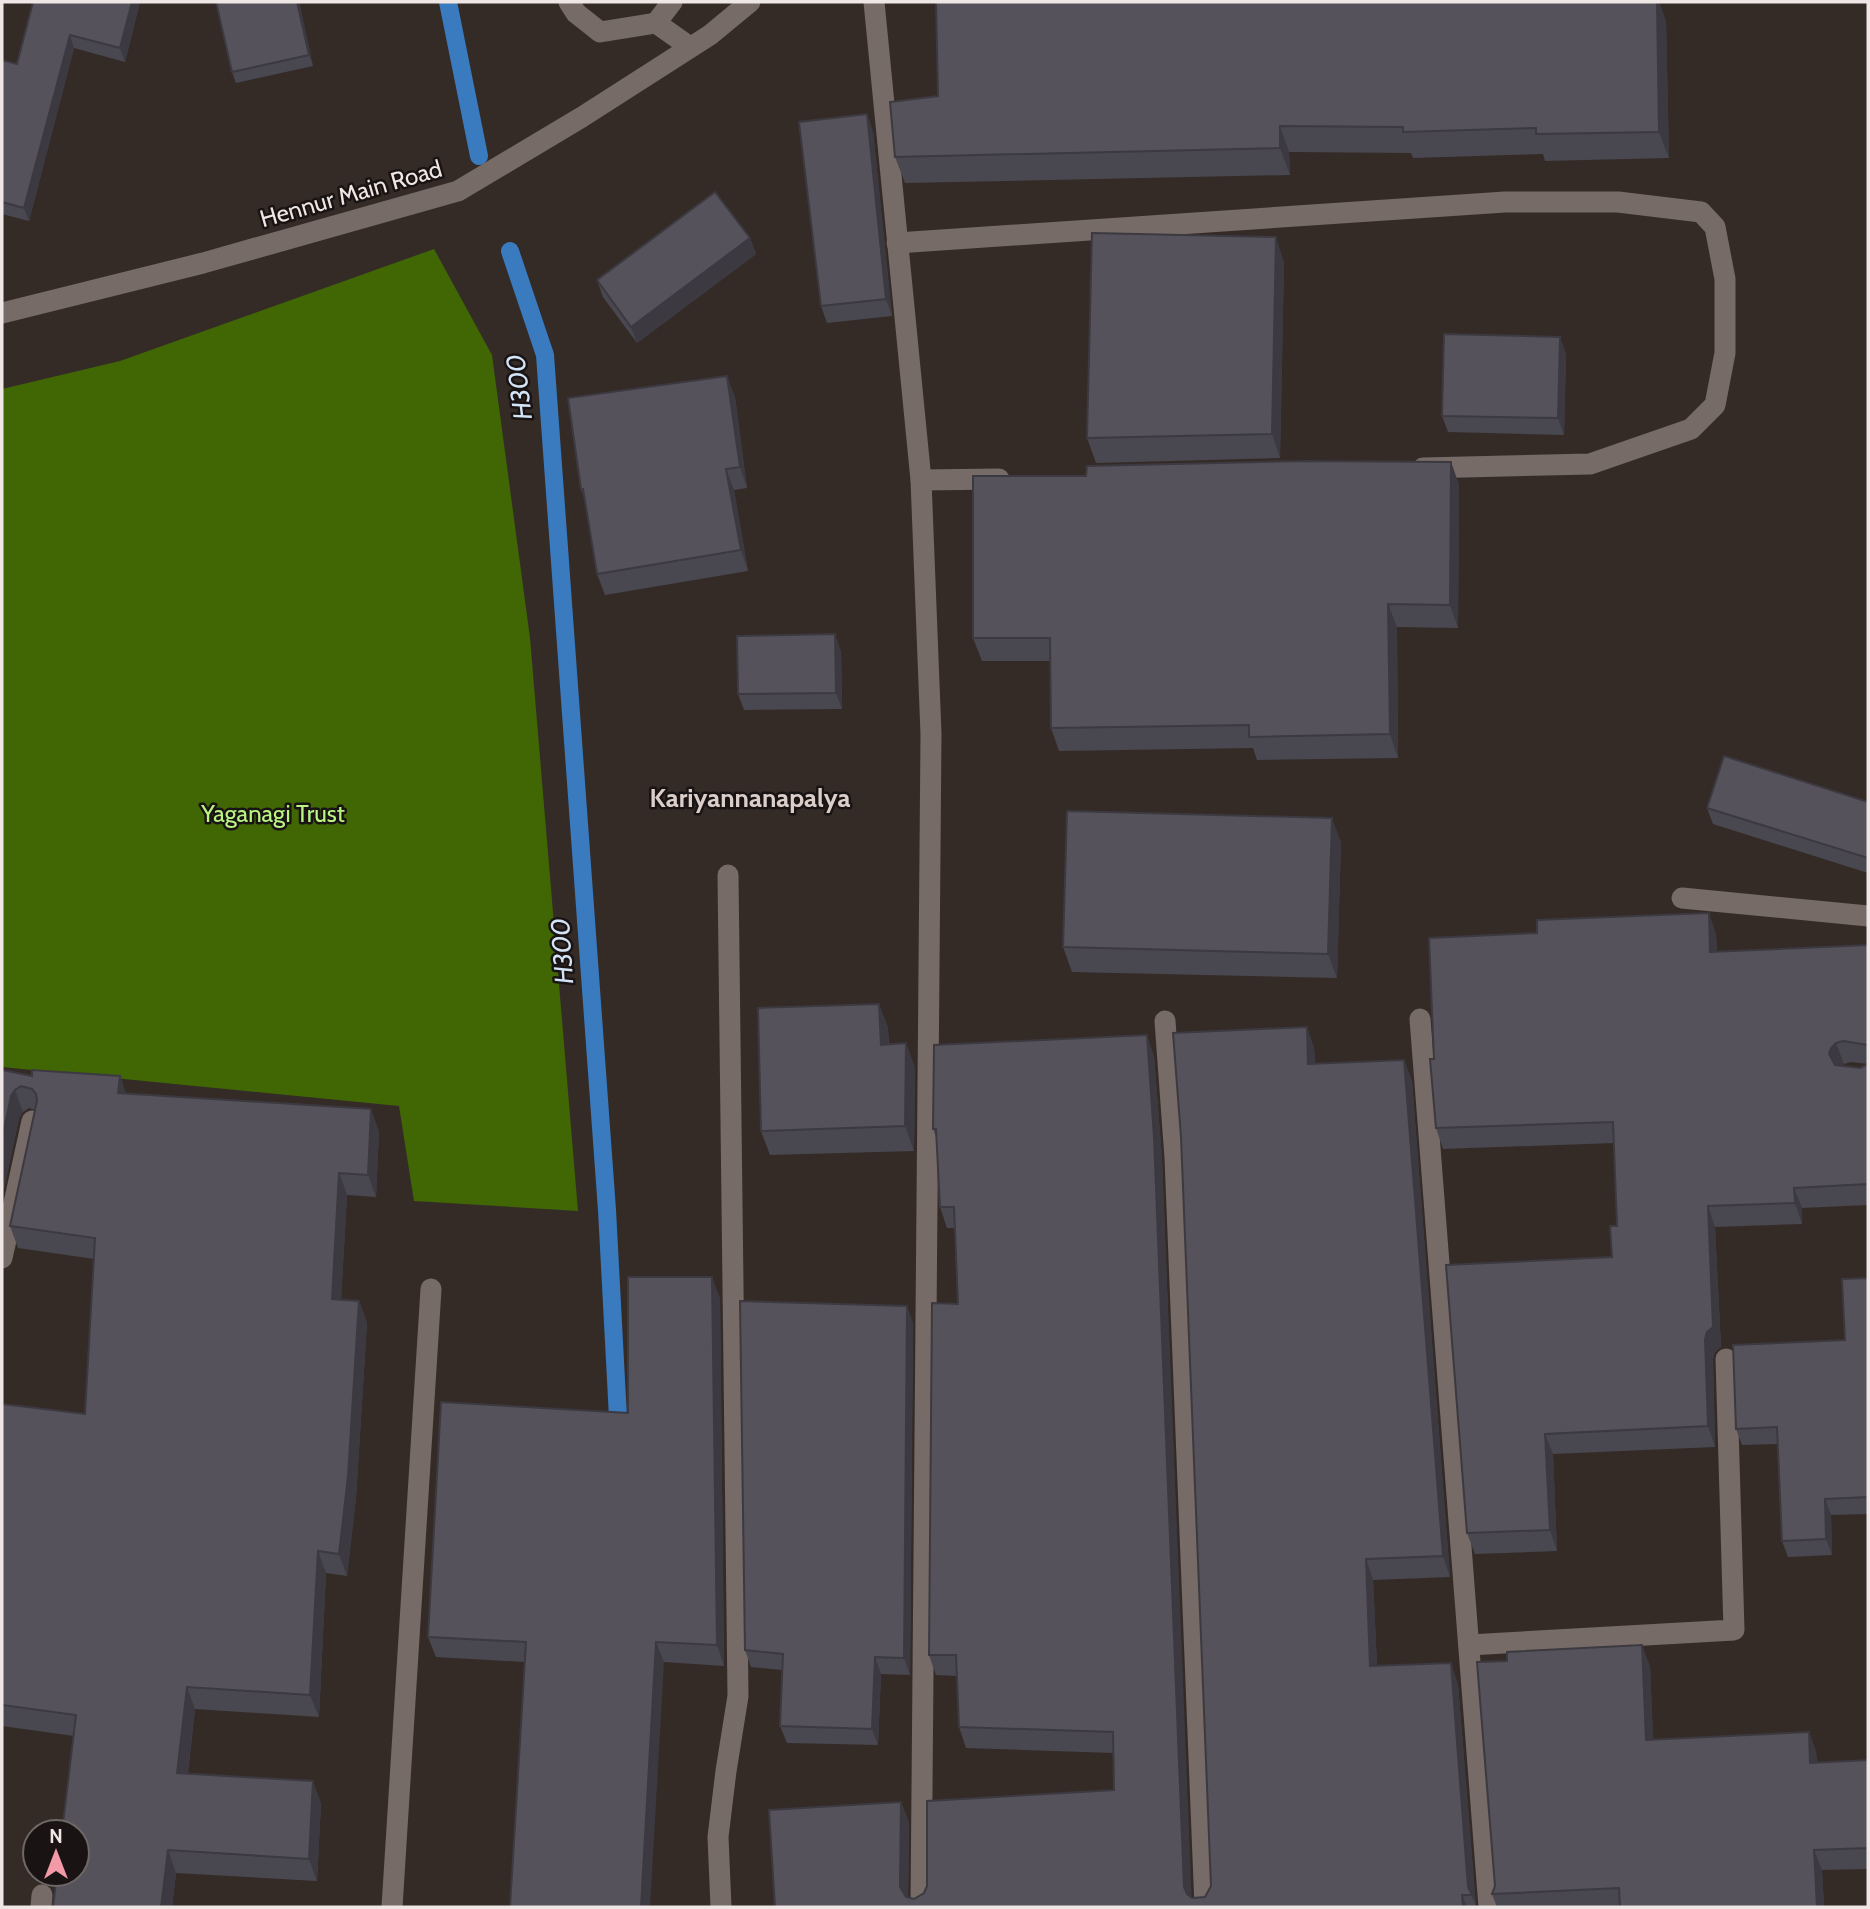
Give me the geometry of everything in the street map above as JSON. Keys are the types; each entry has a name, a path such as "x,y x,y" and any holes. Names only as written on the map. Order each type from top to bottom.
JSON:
{"street":[{"path":"569,2 576,13 600,32 656,23 672,2"},
{"name":"Hennur Main Road","path":"2,313 203,263 458,191 582,117 710,35 750,2"},
{"path":"874,2 921,480 931,734 921,1907"},
{"path":"656,23 690,47"},
{"path":"897,243 1505,201 1618,202 1701,212 1715,226 1725,279 1725,353 1715,405 1691,429 1590,464 1409,468"},
{"path":"921,480 1018,478"},
{"path":"721,1907 718,1837 738,1696 728,875"},
{"path":"1682,898 1868,916"},
{"path":"1420,1019 1489,1907"},
{"path":"1165,1021 1175,1158 1205,1907"},
{"path":"2,1258 32,1121"},
{"path":"392,1907 431,1290"},
{"path":"1469,1645 1734,1630 1726,1359"}],"green space":[{"name":"Yaganagi Trust","path":"434,249 492,355 530,638 578,1211 414,1201 399,1106 2,1067 2,389 120,361"}],"building":[{"path":"33,2 132,2 120,48 70,35 24,208 2,202 2,60 17,64"},
{"path":"216,2 297,2 309,55 232,72"},
{"path":"936,2 1657,2 1659,132 1536,134 1536,128 1403,132 1403,127 1280,126 1280,148 895,157 890,102 938,96"},
{"path":"867,114 886,299 821,306 799,122"},
{"path":"715,192 750,238 631,327 597,280"},
{"path":"1092,233 1276,237 1272,434 1087,438"},
{"path":"1444,334 1560,337 1558,418 1442,416"},
{"path":"727,376 740,467 726,469 741,550 597,574 568,398"},
{"path":"1305,461 1451,462 1450,605 1388,604 1390,734 1249,737 1249,725 1051,728 1050,638 973,638 973,476 1086,476 1087,466"},
{"path":"835,634 836,693 738,694 737,636"},
{"path":"1724,756 1868,802 1868,858 1707,808"},
{"path":"1067,811 1332,818 1328,954 1063,947"},
{"path":"1709,913 1710,952 1868,945 1868,1045 1843,1041 1836,1043 1829,1054 1835,1065 1860,1068 1868,1064 1868,1184 1794,1188 1795,1203 1708,1206 1713,1327 1707,1332 1705,1339 1708,1426 1545,1434 1550,1530 1467,1533 1446,1265 1612,1257 1610,1226 1617,1226 1613,1122 1436,1128 1430,1059 1434,1059 1429,938 1537,933 1537,920"},
{"path":"879,1004 881,1045 906,1043 905,1126 761,1131 758,1008"},
{"path":"1307,1027 1308,1064 1404,1060 1443,1556 1366,1559 1370,1666 1451,1663 1468,1887 1472,1895 1462,1895 1463,1907 775,1907 769,1810 901,1802 900,1887 906,1897 914,1899 924,1893 927,1886 927,1801 1114,1790 1113,1732 959,1727 956,1655 929,1655 932,1303 958,1304 954,1207 940,1207 936,1129 933,1129 934,1045 1147,1035 1154,1138 1184,1887 1192,1898 1205,1897 1211,1886 1181,1137 1173,1033"},
{"path":"2,1070 32,1076 32,1070 120,1076 118,1093 371,1109 368,1175 339,1173 332,1299 359,1301 348,1476 339,1554 318,1551 310,1695 187,1687 177,1773 313,1781 309,1859 168,1850 161,1907 53,1907 55,1888 91,1888 91,1818 64,1818 76,1715 2,1705 2,1404 85,1414 95,1238 10,1226 37,1101 32,1089 21,1086 11,1096 2,1139"},
{"path":"628,1277 712,1277 717,1645 656,1642 641,1907 510,1907 526,1642 428,1637 441,1402 628,1413"},
{"path":"1868,1278 1868,1497 1825,1499 1826,1539 1782,1541 1777,1427 1736,1429 1733,1345 1845,1340 1842,1279"},
{"path":"740,1301 907,1306 904,1658 875,1657 872,1729 780,1726 783,1654 745,1650"},
{"path":"1642,1645 1646,1740 1809,1732 1810,1763 1868,1760 1868,1848 1814,1850 1817,1907 1620,1907 1619,1888 1492,1894 1495,1886 1477,1662 1507,1661 1507,1652"}],"waterway":[{"name":"H300","path":"448,2 479,156"},
{"name":"H300","path":"510,251 545,355 607,1210 619,1436"}],"district":[{"name":"Kariyannanapalya","path":"750,798"}]}
